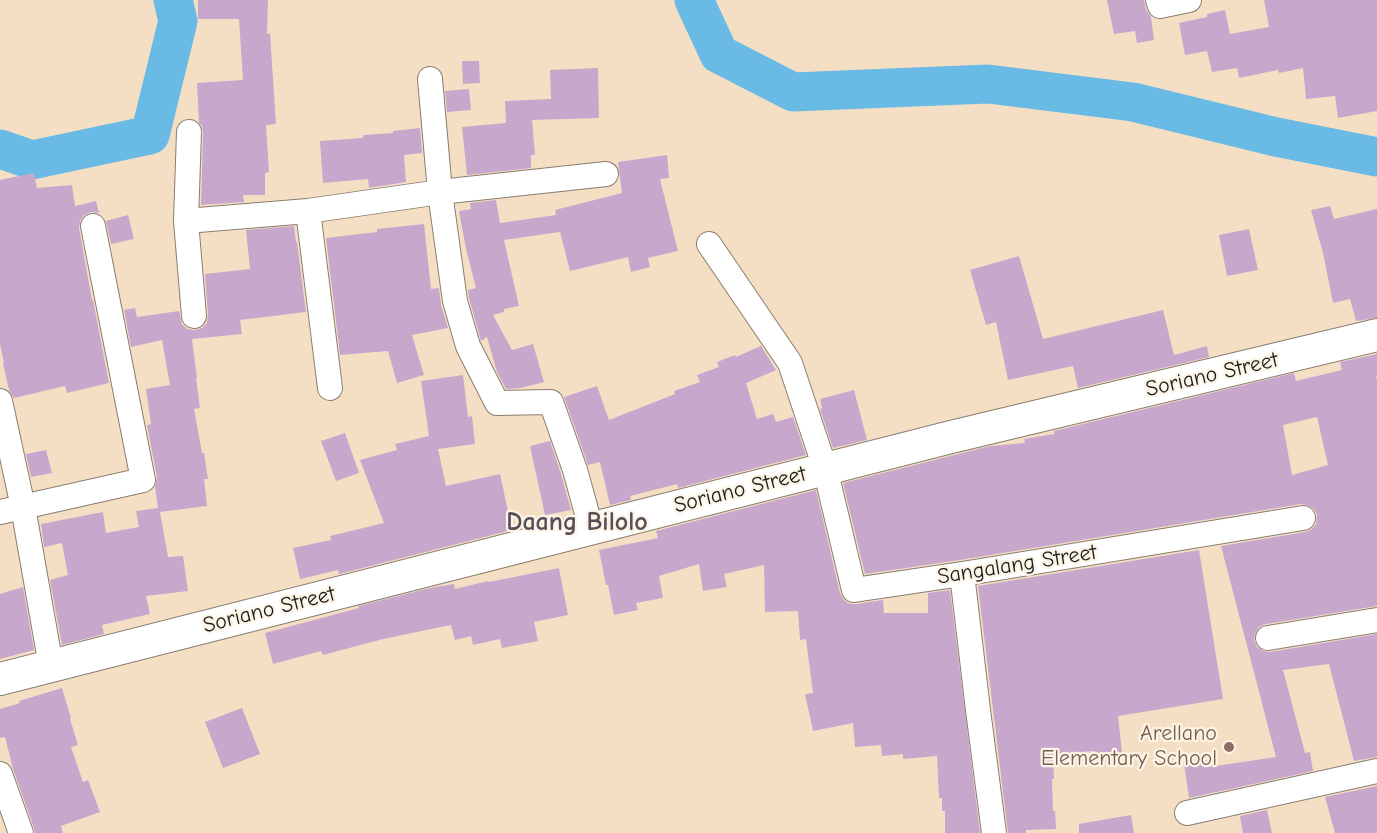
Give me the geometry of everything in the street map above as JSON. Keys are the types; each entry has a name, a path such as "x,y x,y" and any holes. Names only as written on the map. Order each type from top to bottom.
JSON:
{"main road":[{"name":"Soriano Street","path":"0,679 951,436 1377,337"}],"street":[{"path":"1159,3 1189,0"},
{"path":"430,79 440,192 455,301 468,346 497,403 551,402 575,470 591,528"},
{"path":"189,132 186,221 194,316"},
{"path":"186,221 308,211 440,192 606,174"},
{"path":"308,211 330,388"},
{"path":"0,512 143,480 93,226"},
{"path":"709,244 790,363 825,468"},
{"path":"0,401 23,507 51,666"},
{"name":"Sangalang Street","path":"825,468 854,590 1303,518"},
{"path":"962,574 994,833"},
{"path":"1268,638 1377,620"},
{"path":"1187,813 1377,771"},
{"path":"0,774 21,833"}],"building":[{"path":"198,0 268,0 267,34 270,33 276,124 266,125 269,172 265,173 265,195 243,195 244,202 201,205 203,132 199,123 197,83 243,80 239,19 198,19"},
{"path":"1107,0 1144,0 1146,10 1151,17 1154,40 1137,43 1135,31 1114,34"},
{"path":"1264,0 1377,0 1377,111 1338,118 1335,96 1306,99 1303,68 1279,73 1278,70 1239,78 1237,68 1212,72 1207,51 1185,55 1179,23 1207,17 1207,14 1225,10 1230,34 1269,27"},
{"path":"462,61 479,61 480,83 463,84"},
{"path":"598,68 599,118 532,120 535,155 531,155 531,168 467,175 462,127 506,123 505,101 551,99 550,70"},
{"path":"469,89 471,110 447,112 445,91"},
{"path":"420,128 422,153 404,155 406,182 369,188 368,179 323,183 320,141 363,138 363,135"},
{"path":"667,155 669,178 660,179 678,251 648,258 650,267 631,272 628,257 570,271 560,232 504,240 519,306 504,309 504,312 493,315 512,350 533,344 544,382 506,389 497,372 487,337 481,341 469,298 468,290 476,288 459,211 471,209 470,203 496,200 500,223 556,215 555,210 622,193 618,162"},
{"path":"34,173 37,188 72,185 75,206 96,201 99,213 91,212 84,215 79,228 109,383 67,393 65,386 14,398 9,390 0,344 0,180"},
{"path":"1330,206 1334,219 1377,209 1377,318 1356,321 1350,299 1333,303 1311,210"},
{"path":"128,215 134,239 111,244 106,221"},
{"path":"424,224 431,289 439,288 448,328 412,335 424,375 397,383 388,351 340,355 326,238"},
{"path":"294,226 306,312 240,320 242,334 192,339 200,408 194,409 208,479 204,479 207,506 160,512 168,557 183,556 188,591 146,596 150,614 102,625 104,634 62,645 50,580 68,575 62,543 44,547 41,524 103,512 106,533 139,527 136,511 158,508 155,487 157,477 147,425 151,424 146,389 170,385 162,340 131,347 124,310 135,308 137,317 179,311 182,324 187,329 202,328 207,323 208,315 205,274 250,269 246,230"},
{"path":"1249,229 1258,270 1227,276 1219,235"},
{"path":"1019,256 1043,339 1163,310 1174,355 1207,346 1209,357 1078,388 1073,366 1008,380 996,322 986,325 970,270"},
{"path":"761,346 776,370 746,383 757,419 773,414 776,422 793,417 806,455 678,488 677,484 630,496 631,500 610,505 600,462 588,465 564,397 597,386 609,420 700,382 697,375 719,367 717,362"},
{"path":"1377,354 1377,606 1266,624 1259,627 1254,640 1257,647 1270,652 1377,634 1377,757 1354,761 1329,664 1283,670 1305,753 1310,752 1313,771 1189,798 1184,764 1208,760 1209,767 1276,757 1221,546 1312,529 1316,524 1317,515 1314,509 1307,505 1301,504 865,574 843,483 990,446 1025,443 1024,439 1054,434 1054,431 1294,373 1296,381 1342,370 1340,362","holes":["1317,417 1328,465 1292,475 1283,425"]},
{"path":"463,375 468,417 472,416 475,444 438,449 446,486 500,474 512,530 339,574 338,570 300,579 293,548 331,540 330,536 384,523 360,460 397,450 395,444 429,436 421,381"},
{"path":"854,390 867,440 833,448 820,409 822,408 820,399"},
{"path":"345,433 359,473 336,481 321,441"},
{"path":"550,441 571,510 545,515 530,446"},
{"path":"46,450 52,473 31,477 26,454"},
{"path":"816,490 840,593 844,600 850,604 856,604 883,600 884,613 928,613 928,593 950,590 980,833 945,833 945,811 942,811 942,798 939,798 937,756 903,759 903,754 882,756 881,745 855,747 853,723 813,731 805,694 813,693 806,639 800,640 798,611 765,612 764,565 724,574 727,587 703,591 699,564 659,576 663,598 636,603 638,610 614,615 599,550 658,538 656,531"},
{"path":"1199,550 1223,699 1118,716 1122,753 1095,755 1095,751 1053,754 1053,811 1055,811 1056,829 1008,833 978,586"},
{"path":"559,568 568,615 534,622 538,641 502,648 500,639 473,645 471,636 455,640 451,625 383,639 323,655 321,651 273,664 265,633 430,588 454,584 455,589"},
{"path":"23,587 34,650 0,659 0,594"},
{"path":"62,688 78,745 71,747 83,782 88,780 100,812 61,826 63,833 35,833 13,769 5,737 0,738 0,709"},
{"path":"242,708 260,754 223,768 205,722"},
{"path":"1377,786 1377,833 1335,833 1325,797"},
{"path":"1267,810 1272,833 1243,833 1240,816"},
{"path":"1131,815 1134,833 1079,833 1079,824"}],"waterway":[{"path":"0,149 32,160 150,135 178,21 173,0"},
{"path":"694,0 719,54 793,92 988,84 1133,102 1276,137 1377,157"}],"place":[{"name":"Arellano Elementary School","path":"1229,747"}],"district":[{"name":"Daang Bilolo","path":"577,523"}]}
